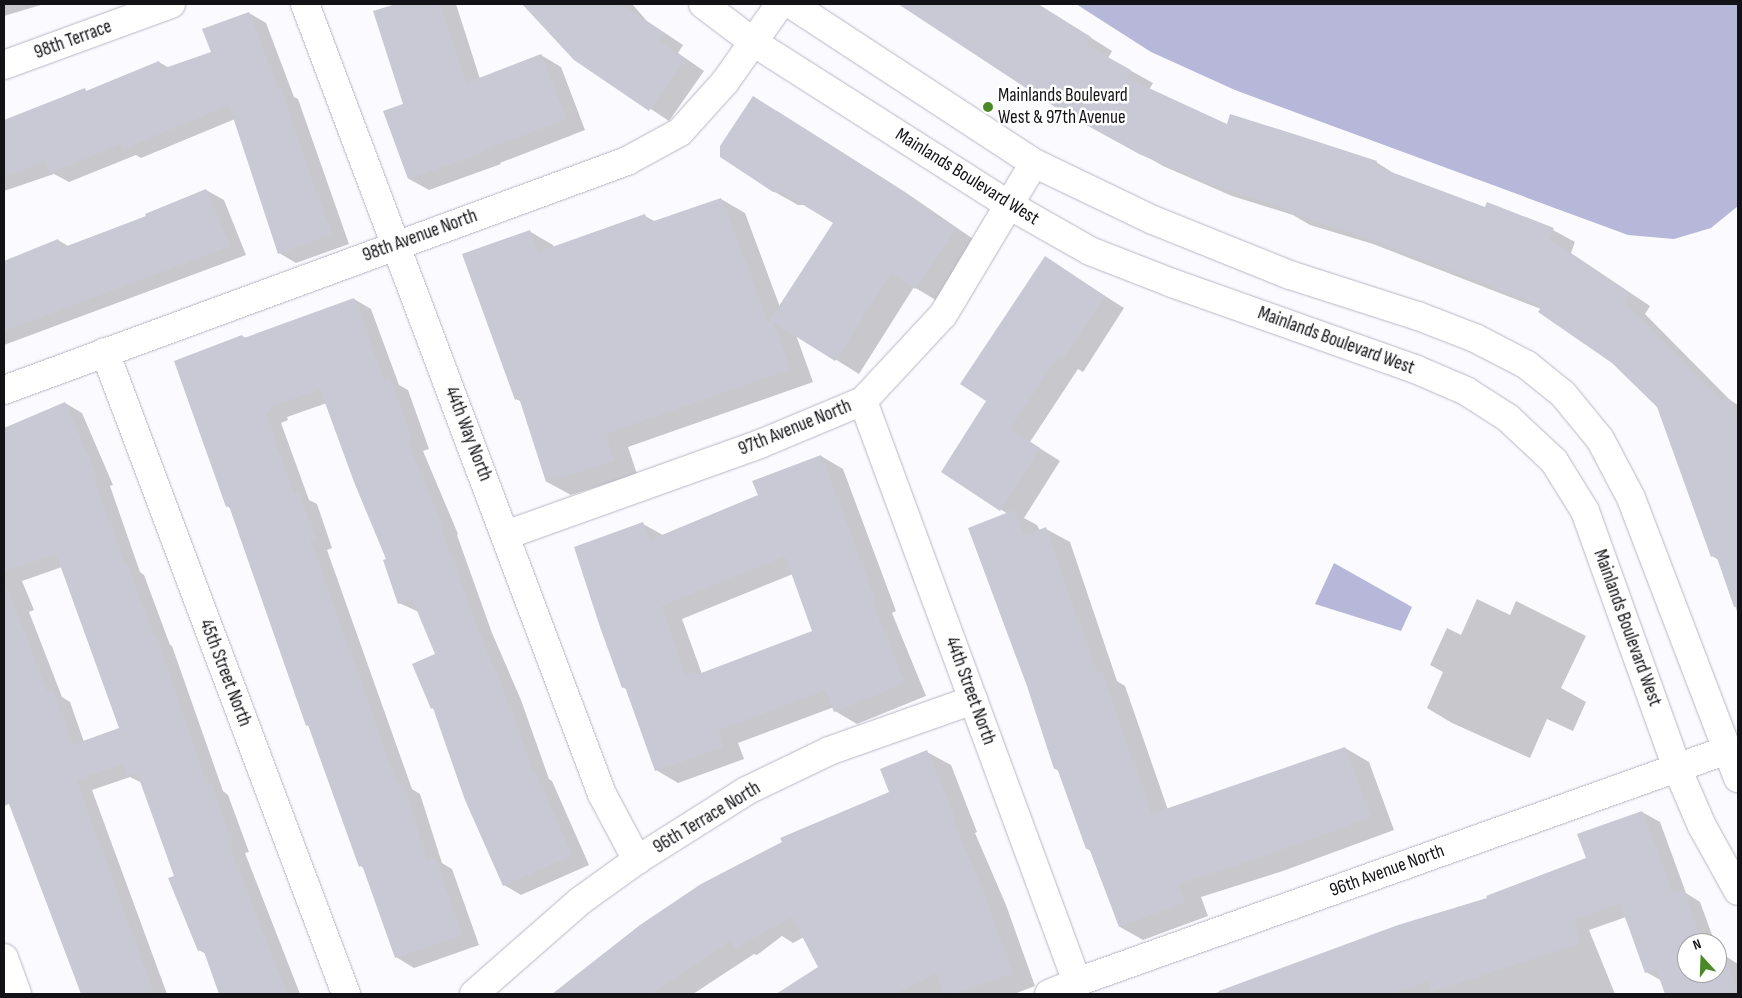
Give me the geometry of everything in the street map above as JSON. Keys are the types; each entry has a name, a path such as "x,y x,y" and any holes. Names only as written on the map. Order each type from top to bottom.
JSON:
{"street":[{"name":"98th Terrace","path":"4,66 171,4"},
{"name":"44th Way North","path":"305,4 602,794 637,860"},
{"name":"Mainlands Boulevard West","path":"703,4 753,42 1009,205 1090,251 1172,283 1415,369 1466,391 1508,418 1554,461 1585,511 1676,768 1702,826 1738,890"},
{"name":"98th Avenue North","path":"4,390 627,161 680,132 725,82 780,4"},
{"path":"791,4 1034,163 1153,220 1290,275 1418,316 1475,338 1527,365 1563,394 1600,439 1631,498 1738,778"},
{"name":"97th Avenue North","path":"506,535 760,444 863,401 943,315 1034,163"},
{"name":"45th Street North","path":"105,352 346,994"},
{"name":"44th Street North","path":"863,401 1077,982"},
{"name":"96th Terrace North","path":"474,994 580,901 637,860 746,791 829,751 973,700"},
{"name":"96th Avenue North","path":"1049,994 1077,982 1727,750"},
{"path":"4,958 17,994"}],"water":[{"path":"1076,4 1738,4 1738,206 1711,228 1674,239 1628,235 1235,90 1151,52"},
{"path":"1334,563 1412,607 1401,631 1315,604"}],"building":[{"path":"396,4 440,4 466,83 541,54 566,119 481,151 482,153 408,179 383,111 403,104 373,11"},
{"path":"522,4 621,4 664,33 659,41 685,59 649,111 574,60"},
{"path":"898,4 1038,4 1091,37 1086,45 1131,70 1127,78 1227,124 1230,114 1297,135 1377,161 1375,166 1485,207 1487,202 1554,228 1549,239 1629,293 1623,301 1723,402 1730,399 1738,422 1738,606 1734,607 1716,555 1711,557 1657,407 1612,363 1538,312 1542,306 1350,232 1287,213 1288,209 1209,184 1139,154 1061,111"},
{"path":"249,12 278,89 281,88 332,234 278,254 229,105 123,149 121,144 50,173 45,161 4,177 4,120 85,88 86,91 159,61 162,69 211,52 202,29"},
{"path":"753,96 881,177 956,229 915,289 891,273 835,361 773,322 790,369 605,434 614,461 546,482 519,398 515,400 462,254 530,230 538,252 645,214 648,223 721,198 768,323 833,223 782,192 773,192 720,157 720,146"},
{"path":"206,189 230,246 4,331 4,261 58,239 62,248 146,216 145,214"},
{"path":"1045,256 1105,296 1061,361 1057,358 1010,429 1040,448 1000,511 941,472 986,401 960,384"},
{"path":"354,298 384,381 390,379 412,439 407,441 442,524 440,525 475,622 503,689 532,770 534,769 572,855 503,886 465,800 433,708 431,709 412,664 435,654 412,599 398,604 383,560 386,559 354,482 320,389 270,407 271,410 265,413 294,495 299,493 315,538 310,540 397,784 402,782 427,860 434,857 462,935 395,958 362,865 359,867 308,725 306,726 229,506 226,507 174,361 242,335 244,338"},
{"path":"65,402 96,475 93,476 124,564 127,563 153,635 155,635 207,784 211,783 232,842 228,843 287,994 219,994 203,949 198,951 168,878 174,876 137,773 127,776 123,764 76,780 154,994 81,994 9,804 4,806 4,585 6,585 47,692 53,690 72,745 119,728 56,554 4,571 4,428"},
{"path":"821,455 875,599 871,600 905,683 834,712 825,690 717,731 723,747 655,771 625,687 622,688 574,547 643,522 650,540 758,495 752,481","holes":["785,556 812,631 696,675 695,671 685,675 661,606"]},
{"path":"1014,510 1024,536 1046,527 1096,673 1102,671 1151,814 1345,747 1371,817 1258,858 1178,884 1185,902 1119,927 1089,848 1086,849 1057,768 1054,769 1027,686 968,528"},
{"path":"927,750 955,818 952,820 983,890 1012,973 954,994 944,994 936,973 894,994 776,994 818,967 792,917 735,948 731,940 650,994 552,994 640,925 701,884 782,842 780,838 889,792 880,769"},
{"path":"1642,811 1673,894 1683,890 1698,933 1677,933 1677,983 1727,983 1727,963 1738,994 1665,994 1656,969 1645,973 1620,903 1573,920 1580,943 1431,992 1428,981 1391,994 1219,994 1219,991 1398,925 1487,898 1486,896 1586,858 1577,834"}],"place":[{"name":"Mainlands Boulevard West & 97th Avenue","path":"988,107"}]}
